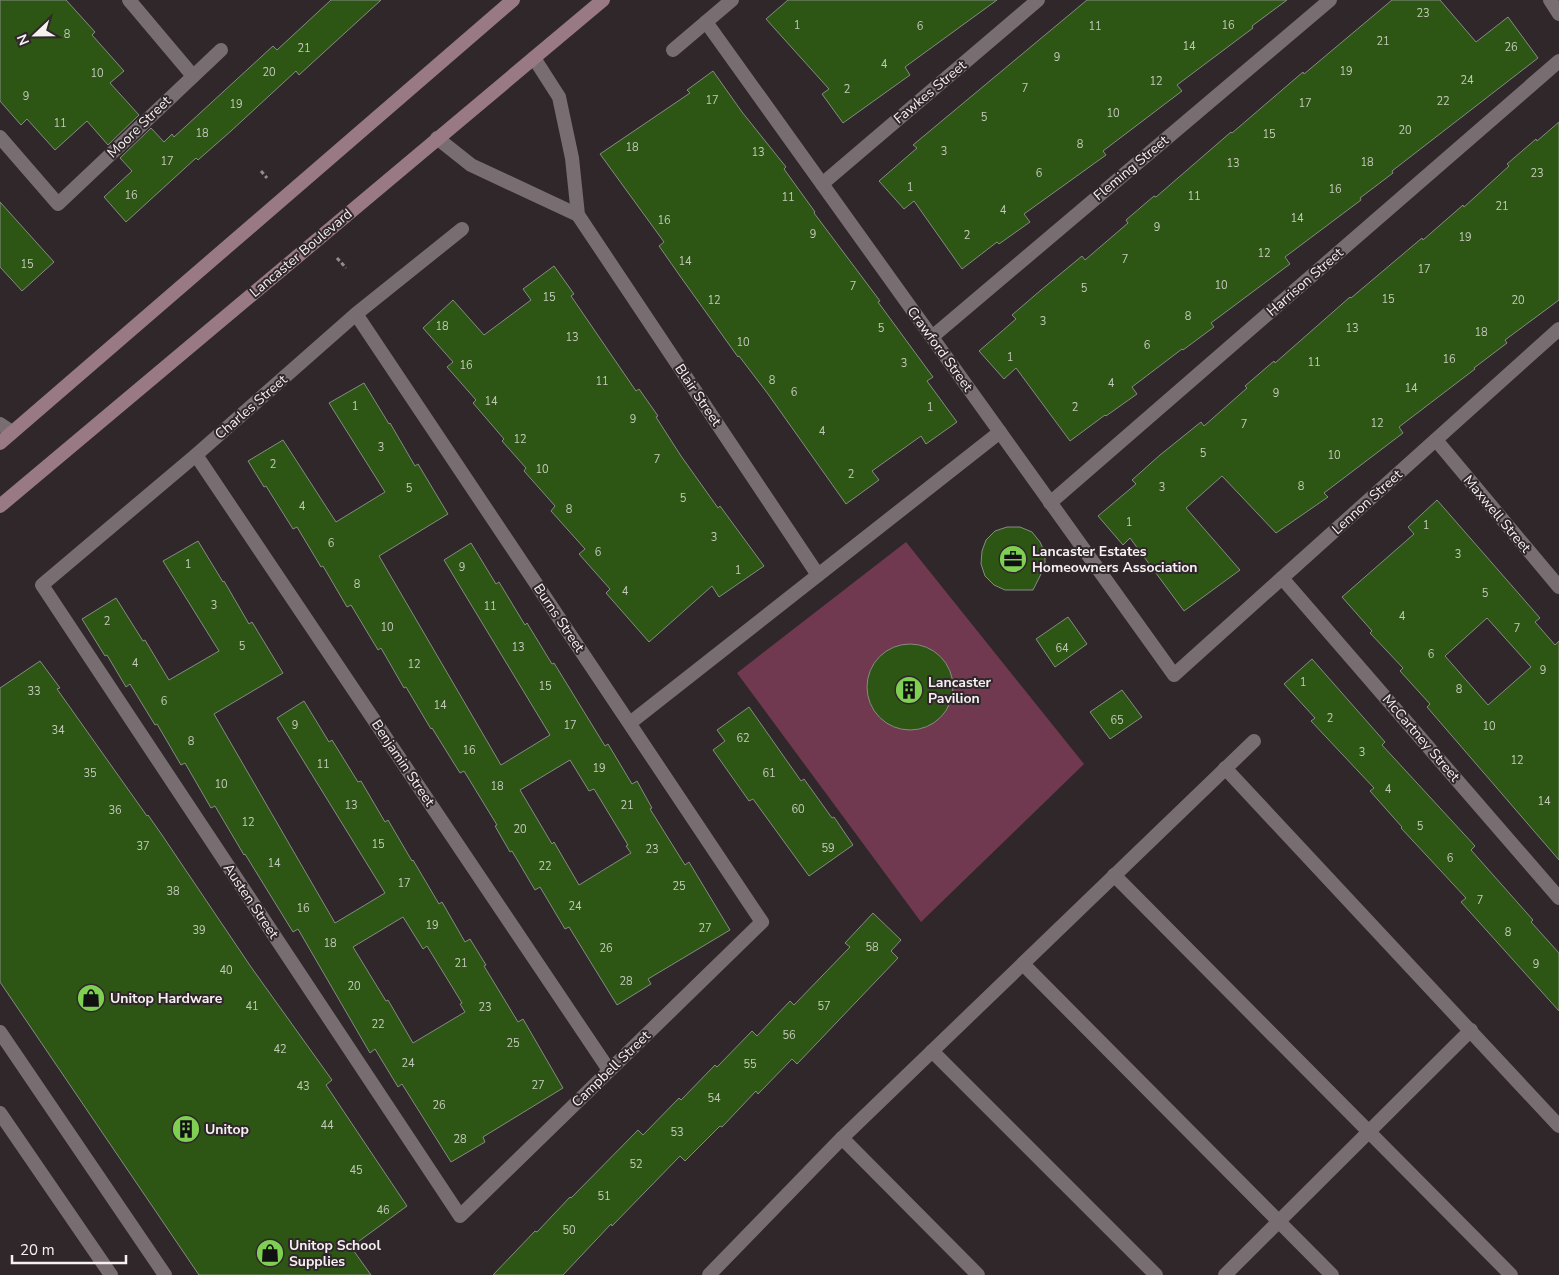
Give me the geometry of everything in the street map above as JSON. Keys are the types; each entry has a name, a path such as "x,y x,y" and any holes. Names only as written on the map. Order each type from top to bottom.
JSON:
{"main road":[{"path":"0,443 513,0"},
{"name":"Lancaster Boulevard","path":"0,506 603,0"}],"street":[{"path":"129,0 193,76"},
{"path":"672,50 732,0"},
{"name":"Fawkes Street","path":"822,184 1038,0"},
{"name":"Fleming Street","path":"932,337 1330,0"},
{"path":"1550,0 1559,14"},
{"name":"Crawford Street","path":"706,22 1174,675"},
{"name":"Moore Street","path":"0,136 58,204 221,50"},
{"name":"Blair Street","path":"534,58 559,97 572,158 578,215 818,575"},
{"name":"Harrison Street","path":"1050,503 1559,61"},
{"path":"437,138 471,165 578,215"},
{"name":"Charles Street","path":"42,585 196,455 356,314 462,230"},
{"name":"Burns Street","path":"356,314 762,922"},
{"name":"Lennon Street","path":"1174,675 1559,329"},
{"path":"0,424 12,432"},
{"path":"630,723 1000,432"},
{"name":"Maxwell Street","path":"1436,440 1559,587"},
{"name":"Benjamin Street","path":"196,455 609,1070"},
{"name":"McCartney Street","path":"1282,578 1559,898"},
{"name":"Austen Street","path":"42,585 460,1216"},
{"path":"709,1275 842,1138 1254,740"},
{"path":"1225,768 1559,1126"},
{"path":"1114,875 1511,1275"},
{"name":"Campbell Street","path":"460,1216 762,922"},
{"path":"1023,964 1332,1275"},
{"path":"1226,1275 1471,1030"},
{"path":"0,1032 165,1275"},
{"path":"932,1051 1156,1275"},
{"path":"0,1113 110,1275"},
{"path":"842,1138 978,1275"}],"shaded area":[{"path":"906,542 1084,764 921,922 737,673"}],"building":[{"path":"0,0 66,0 95,32 92,35 124,71 110,83 139,115 108,145 87,121 55,150 27,119 21,125 0,101"},
{"path":"331,0 381,0 299,75 296,71 231,131 198,160 196,158 126,222 104,197 132,171 120,158 151,128 164,142 172,134 174,137 273,46 277,50"},
{"path":"788,0 997,0 905,67 910,75 843,123 822,94 829,89 766,19"},
{"path":"1087,0 1287,0 1177,85 1182,91 1103,151 1106,155 1024,214 1030,222 999,244 997,242 962,269 914,201 904,209 879,181 917,148 913,145"},
{"path":"1392,0 1440,0 1476,42 1508,17 1538,58 1392,171 1393,173 1360,198 1361,200 1285,257 1290,264 1211,323 1214,327 1132,387 1137,394 1070,441 1016,368 1004,379 979,351 1016,319 1012,315 1041,290 1082,256 1085,260 1128,223 1126,220 1154,196 1156,197 1231,132"},
{"path":"713,71 742,112 786,167 784,169 814,213 880,301 878,302 933,377 927,381 957,422 926,444 921,436 872,471 879,480 846,504 768,394 738,357 680,276 659,246 664,242 600,154 690,93 687,90"},
{"path":"1559,122 1559,300 1505,340 1507,343 1399,427 1403,433 1324,493 1328,497 1276,533 1222,476 1186,508 1240,570 1184,611 1130,538 1123,545 1098,516 1136,484 1132,480 1160,455 1201,422 1204,426 1274,361 1275,363 1350,297 1422,238 1423,240 1463,205 1464,207 1509,166 1507,164"},
{"path":"0,202 54,262 22,291 0,267"},
{"path":"554,266 574,294 571,296 636,391 639,389 658,416 656,417 681,456 718,508 720,506 764,566 719,597 712,586 649,642 606,593 610,589 579,554 585,549 551,511 555,506 524,471 526,468 502,441 504,439 473,403 476,400 447,367 453,362 423,328 453,300 484,335 531,300 523,289"},
{"path":"364,383 415,466 418,464 448,514 379,556 501,765 550,735 444,560 471,543 496,584 499,582 525,625 527,623 552,664 554,663 605,746 608,744 632,784 637,781 652,808 650,809 685,865 689,862 730,930 648,979 651,984 617,1005 569,927 565,929 540,887 535,890 512,851 510,852 495,826 497,825 464,771 460,773 406,687 404,688 381,648 378,650 351,605 347,607 297,527 293,529 248,461 283,440 336,522 385,492 329,403","holes":["570,760 589,791 594,789 631,853 579,885 520,790"]},
{"path":"1437,500 1540,618 1535,622 1555,645 1559,641 1559,860 1427,707 1430,704 1400,671 1403,668 1370,633 1372,631 1342,597 1414,534 1408,527","holes":["1487,618 1531,667 1488,705 1445,656"]},
{"name":"Lancaster Estates Homeowners Association","path":"1007,527 1020,527 1032,532 1040,542 1045,553 1045,566 1033,590 1005,590 994,585 985,576 981,564 982,551 986,540 995,531"},
{"path":"198,541 249,624 252,622 283,673 214,714 335,923 385,893 277,718 304,701 329,742 332,740 358,782 361,781 385,822 388,820 439,904 442,902 465,942 470,939 518,1022 523,1019 563,1088 483,1137 485,1142 451,1162 402,1084 398,1087 375,1049 370,1053 298,929 293,932 215,806 211,808 185,763 181,765 157,724 155,725 130,684 126,687 82,619 116,598 143,641 145,640 169,680 219,651 163,561","holes":["403,917 423,949 427,946 462,1003 460,1004 465,1012 413,1043 388,1000 386,1001 353,947"]},
{"path":"1068,617 1087,644 1055,667 1036,639"},
{"name":"Lancaster Pavilion","path":"910,644 926,647 934,651 946,663 950,671 953,687 950,703 946,711 934,723 926,727 910,730 894,727 886,723 874,711 870,703 867,687 870,671 874,663 886,651 894,647"},
{"path":"1312,659 1385,742 1382,745 1475,846 1471,850 1533,920 1531,922 1559,953 1559,1011 1461,902 1466,898 1401,828 1370,791 1374,788 1311,721 1315,718 1284,684"},
{"name":"Unitop","path":"40,661 60,688 57,689 148,815 251,967 332,1080 326,1085 407,1206 351,1247 371,1275 199,1275 0,982 0,688"},
{"path":"1122,690 1142,717 1110,739 1090,712"},
{"path":"749,707 801,781 804,779 853,845 809,876 753,799 749,801 713,750 725,741 717,730"},
{"path":"873,913 901,940 891,951 898,958 797,1064 792,1059 758,1094 756,1091 722,1127 720,1126 685,1161 680,1156 612,1226 611,1224 563,1275 493,1275 638,1130 643,1135 679,1098 681,1100 715,1065 717,1067 752,1031 757,1036 790,1001 794,1005 850,947 845,943"}],"place":[{"name":"Lancaster Estates Homeowners Association","path":"1013,559"},
{"name":"Lancaster Pavilion","path":"909,690"},
{"name":"Unitop Hardware","path":"91,998"},
{"name":"Unitop","path":"186,1129"},
{"name":"Unitop School Supplies","path":"270,1253"}]}
